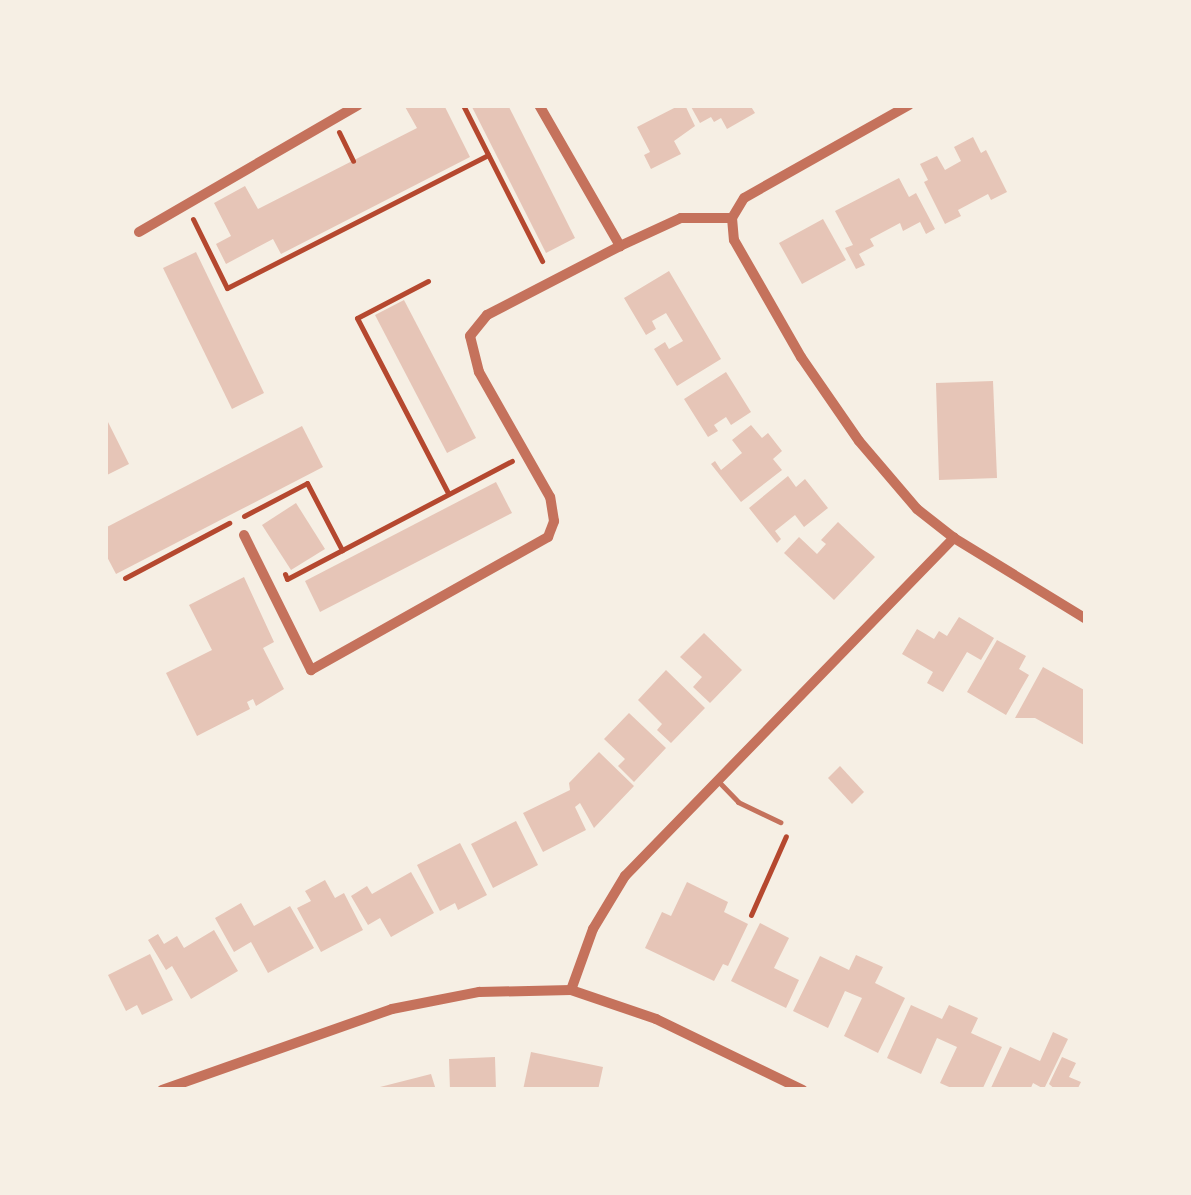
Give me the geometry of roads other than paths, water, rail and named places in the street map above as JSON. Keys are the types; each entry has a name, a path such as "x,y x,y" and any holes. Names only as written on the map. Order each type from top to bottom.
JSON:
{"street":[{"path":"139,232 358,105"},
{"path":"539,105 620,246"},
{"path":"910,105 744,198 732,218 734,240 801,357 849,428 917,509 954,538 1086,618"},
{"path":"244,535 312,670 548,538 554,521 550,497 479,372 470,336 487,316 681,218 732,218"},
{"path":"571,990 592,929 625,876 954,538"},
{"path":"162,1090 392,1009 478,992 571,990 656,1018 803,1090"}],"lane":[{"path":"718,781 738,802 780,822"}]}
